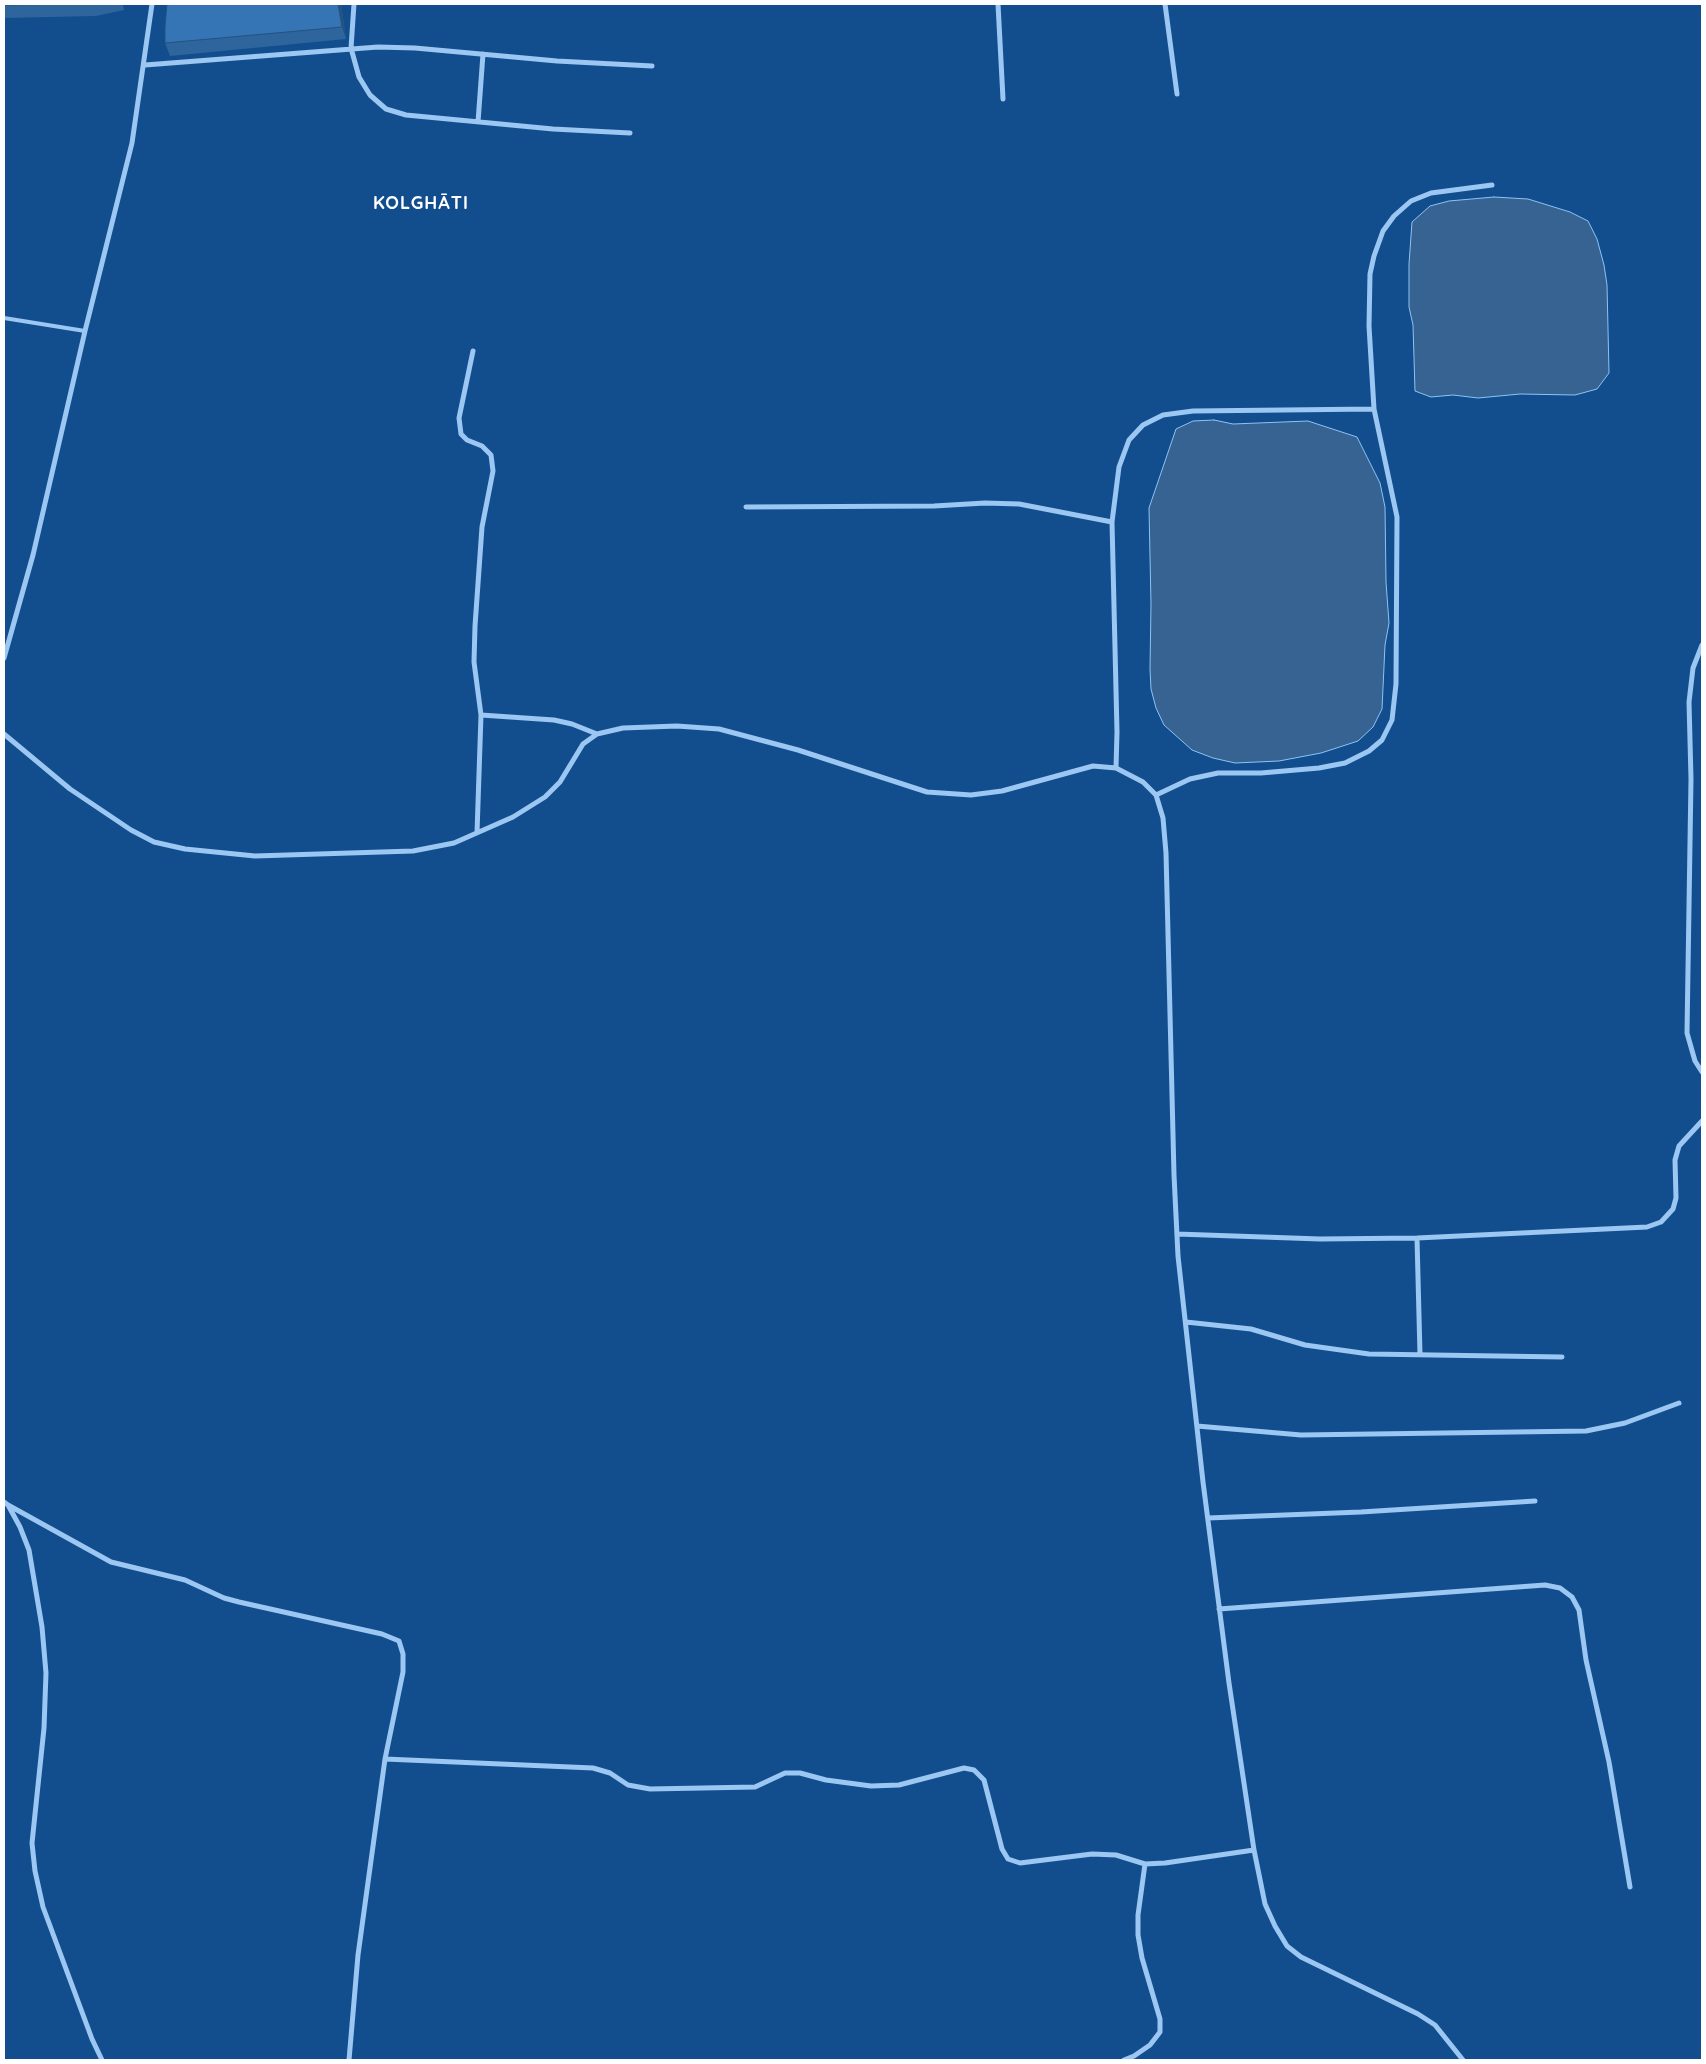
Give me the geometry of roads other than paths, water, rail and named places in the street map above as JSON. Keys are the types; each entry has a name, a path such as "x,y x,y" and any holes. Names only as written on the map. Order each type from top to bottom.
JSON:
{"street":[{"path":"4,658 33,555 85,331 132,143 145,65 152,4"},
{"path":"354,4 351,48 364,86 370,95 386,109 406,115 553,129 630,133"},
{"path":"998,4 1003,99"},
{"path":"1165,4 1177,94"},
{"path":"145,65 351,48 415,48 557,61 652,66"},
{"path":"478,122 483,54"},
{"path":"1156,795 1190,779 1218,773 1261,773 1319,768 1345,763 1369,751 1382,740 1392,720 1396,684 1397,517 1374,409 1369,326 1370,274 1383,231 1394,216 1411,201 1431,193 1492,185"},
{"path":"473,351 459,418 461,434 467,440 482,446 491,455 493,471 482,527 475,626 474,662 481,714 477,833"},
{"path":"1116,768 1117,732 1112,522 1119,467 1129,440 1143,424 1163,415 1193,411 1374,409"},
{"path":"746,507 1019,504 1112,522"},
{"path":"1702,645 1693,668 1689,702 1687,1033 1695,1061 1702,1072"},
{"path":"481,714 554,720 572,724 597,734"},
{"path":"4,734 70,789 131,830 154,842 185,849 255,856 414,851 454,843 513,817 545,797 560,782 584,744 597,734 632,728 677,726 719,729 798,750 927,792 971,795 1002,791 1092,766 1116,768 1143,782 1156,795 1164,818 1177,1234 1219,1609 1254,1850 1265,1904 1287,1946 1301,1957 1430,2021 1463,2060"},
{"path":"1177,1234 1320,1238 1417,1238 1647,1227 1661,1222 1673,1209 1676,1198 1675,1160 1679,1146 1702,1121"},
{"path":"1417,1238 1420,1354"},
{"path":"1186,1322 1251,1330 1305,1345 1369,1354 1562,1358"},
{"path":"1197,1426 1300,1435 1586,1431 1625,1423 1679,1403"},
{"path":"1208,1518 1361,1512 1535,1501"},
{"path":"6,1503 82,1548 112,1562 185,1580 224,1598 382,1634 399,1641 403,1654 403,1672 385,1759 358,1955 349,2060"},
{"path":"6,1503 20,1527 29,1550 42,1628 46,1673 44,1728 32,1843 34,1871 43,1908 102,2060"},
{"path":"1219,1609 1545,1585 1560,1588 1572,1597 1579,1610 1586,1660 1609,1762 1630,1887"},
{"path":"385,1759 593,1768 610,1774 628,1785 650,1789 755,1787 785,1773 800,1773 826,1780 871,1786 899,1785 964,1768 974,1770 984,1780 1002,1850 1008,1859 1020,1862 1092,1854 1116,1855 1145,1864 1165,1863 1254,1850"},
{"path":"1124,2060 1134,2056 1150,2045 1160,2032 1160,2019 1142,1958 1138,1935 1138,1915 1145,1864"}],"lane":[{"path":"4,318 85,331"}],"water":[{"path":"1494,197 1528,199 1570,212 1588,221 1597,239 1607,285 1609,373 1597,389 1575,395 1520,394 1478,398 1453,395 1431,397 1415,391 1413,325 1409,307 1409,264 1412,222 1430,206 1449,201"},
{"path":"1214,420 1233,424 1308,421 1357,437 1380,483 1385,507 1386,582 1389,623 1385,645 1382,709 1373,727 1358,741 1321,753 1279,761 1235,763 1213,758 1192,750 1164,725 1156,708 1151,689 1150,669 1149,508 1176,429 1193,421"}],"district":[{"name":"KOLGHĀTI","path":"421,204"}]}
